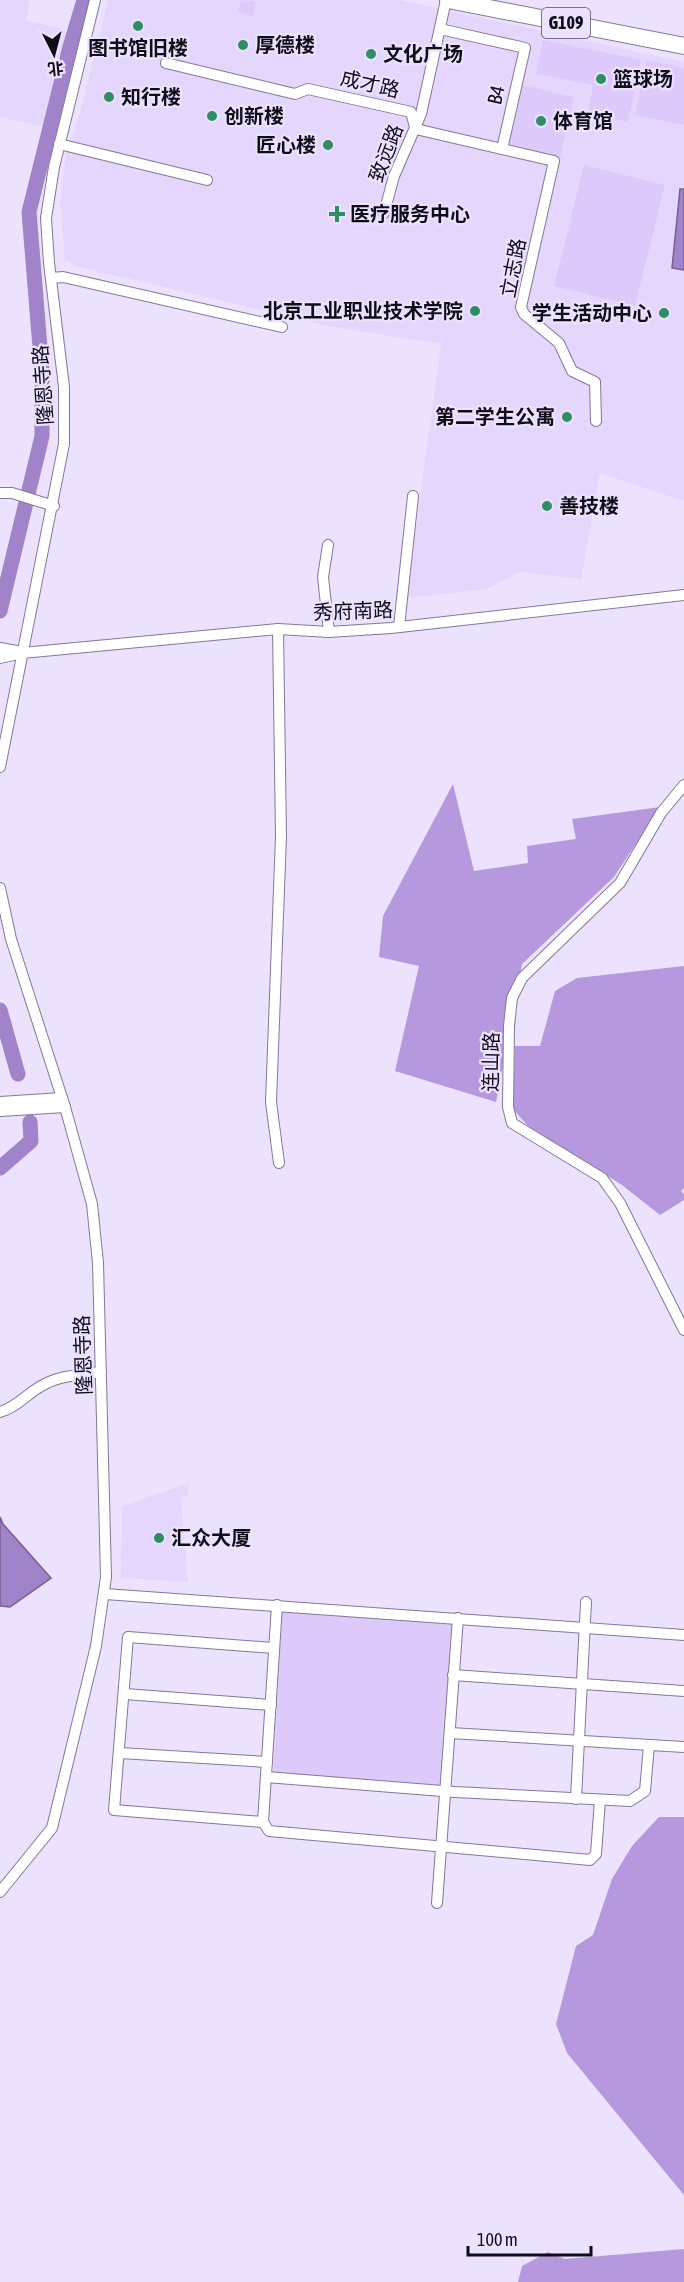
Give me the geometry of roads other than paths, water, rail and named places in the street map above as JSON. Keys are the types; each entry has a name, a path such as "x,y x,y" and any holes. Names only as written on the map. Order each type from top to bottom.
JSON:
{"highway":[{"name":"G109","path":"447,0 684,46"},
{"name":"G109","path":"502,0 684,35"}],"street":[{"name":"隆恩寺路","path":"0,768 50,504 64,444 65,409 46,218 59,144 95,0"},
{"name":"致远路","path":"384,213 394,176 421,114 447,0"},
{"name":"B4","path":"440,29 525,48 502,149"},
{"name":"成才路","path":"166,63 295,94 308,89 411,112 415,127 420,130 554,161"},
{"path":"59,144 207,180"},
{"name":"立志路","path":"554,161 521,308 524,314 559,343 572,371 595,382 596,421"},
{"path":"51,278 63,277 282,327"},
{"path":"6,493 50,504"},
{"path":"399,627 413,496"},
{"path":"328,545 323,577 329,632"},
{"name":"秀府南路","path":"0,658 22,652 278,629 329,632 399,627 684,595"},
{"path":"278,629 280,836 271,1102 279,1163"},
{"name":"秀府南路","path":"0,648 22,652"},
{"name":"连山路","path":"684,785 661,813 620,883 522,978 512,998 508,1087 508,1107 512,1123 602,1178 620,1203 684,1330"},
{"name":"隆恩寺路","path":"0,888 11,939 63,1102 92,1204 98,1263 105,1594 84,1697 52,1828 0,1892"},
{"path":"0,1102 63,1102"},
{"path":"0,1111 63,1102"},
{"path":"0,1412 11,1409 45,1383 101,1372"},
{"path":"105,1594 684,1635"},
{"path":"576,1799 586,1602"},
{"path":"277,1605 263,1822 269,1831 590,1860 596,1854 600,1800"},
{"path":"437,1904 458,1618"},
{"path":"263,1822 114,1810 128,1638 274,1648"},
{"path":"453,1675 684,1691"},
{"path":"124,1694 271,1706"},
{"path":"450,1733 684,1747"},
{"path":"266,1777 446,1791 630,1801 645,1791 649,1745"},
{"path":"120,1753 267,1762"}],"waterway":[{"path":"0,611 42,436 42,372 29,212 84,0"},
{"path":"0,1010 18,1074"},
{"path":"0,1168 31,1141 30,1122"}],"place":[{"name":"图书馆旧楼","path":"138,26"},
{"name":"厚德楼","path":"243,45"},
{"name":"文化广场","path":"371,54"},
{"name":"篮球场","path":"601,79"},
{"name":"知行楼","path":"109,97"},
{"name":"创新楼","path":"212,116"},
{"name":"体育馆","path":"541,121"},
{"name":"匠心楼","path":"328,145"},
{"name":"医疗服务中心","path":"337,214"},
{"name":"北京工业职业技术学院","path":"475,311"},
{"name":"学生活动中心","path":"664,313"},
{"name":"第二学生公寓","path":"567,417"},
{"name":"善技楼","path":"547,506"},
{"name":"汇众大厦","path":"159,1538"}]}
